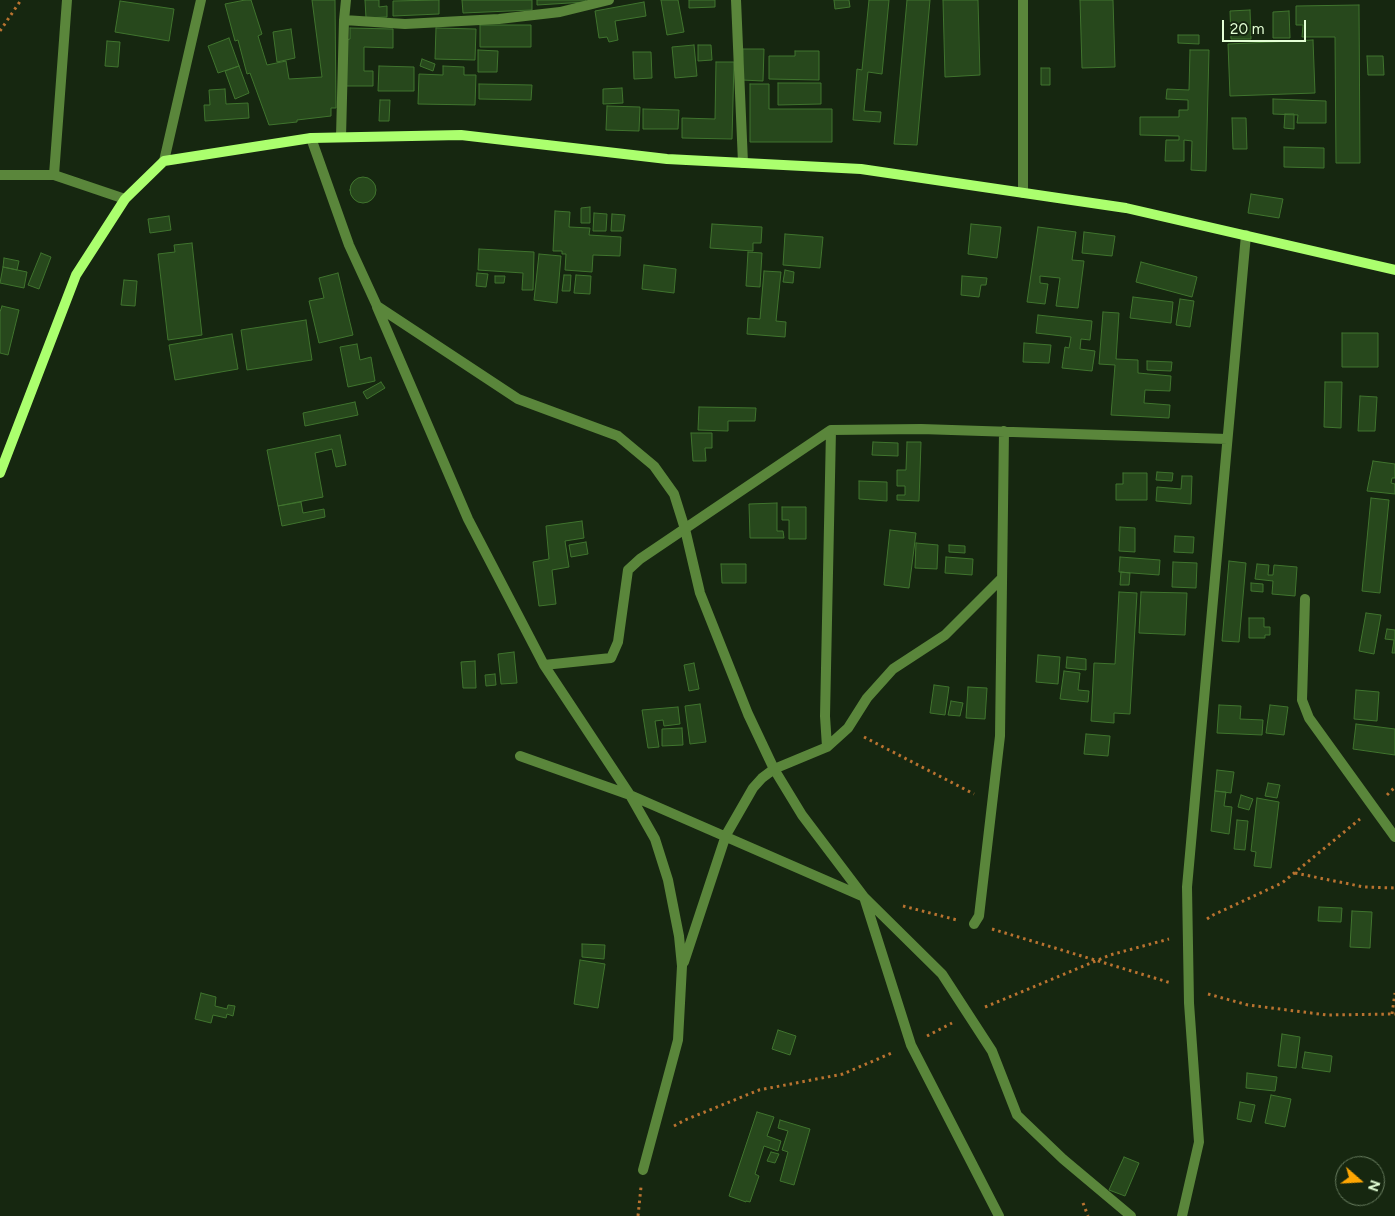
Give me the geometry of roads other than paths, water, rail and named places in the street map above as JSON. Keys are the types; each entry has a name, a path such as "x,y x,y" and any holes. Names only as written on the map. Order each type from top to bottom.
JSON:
{"street":[{"path":"54,175 67,0"},
{"path":"0,473 76,275 125,199 164,161 201,0"},
{"path":"341,137 346,0"},
{"path":"344,20 405,24 499,20 560,12 609,0"},
{"path":"736,0 743,163"},
{"path":"1023,0 1023,193"},
{"path":"164,161 312,138 461,135 667,159 861,169 1126,208 1395,270"},
{"path":"312,138 349,245 468,519 544,665 630,795 655,839 668,880 679,936 682,966 678,1040 643,1170"},
{"path":"0,175 54,175 125,199"},
{"path":"1182,1216 1199,1142 1189,988 1187,887 1246,235"},
{"path":"377,306 518,399 618,436 654,466 674,494 685,529 700,593 748,714 774,769 802,815 864,897 942,974 992,1051 1017,1116 1063,1159 1131,1216"},
{"path":"544,665 612,658 618,642 628,570 640,559 831,430 921,429 1227,438"},
{"path":"827,747 826,706 831,430"},
{"path":"974,924 979,916 1000,736 1004,431"},
{"path":"682,966 726,836 753,788 774,769 827,747 848,728 867,698 893,669 945,635 1002,578"},
{"path":"1305,599 1302,700 1310,718 1395,837"},
{"path":"520,756 630,795 864,897 911,1045 999,1216"}]}
